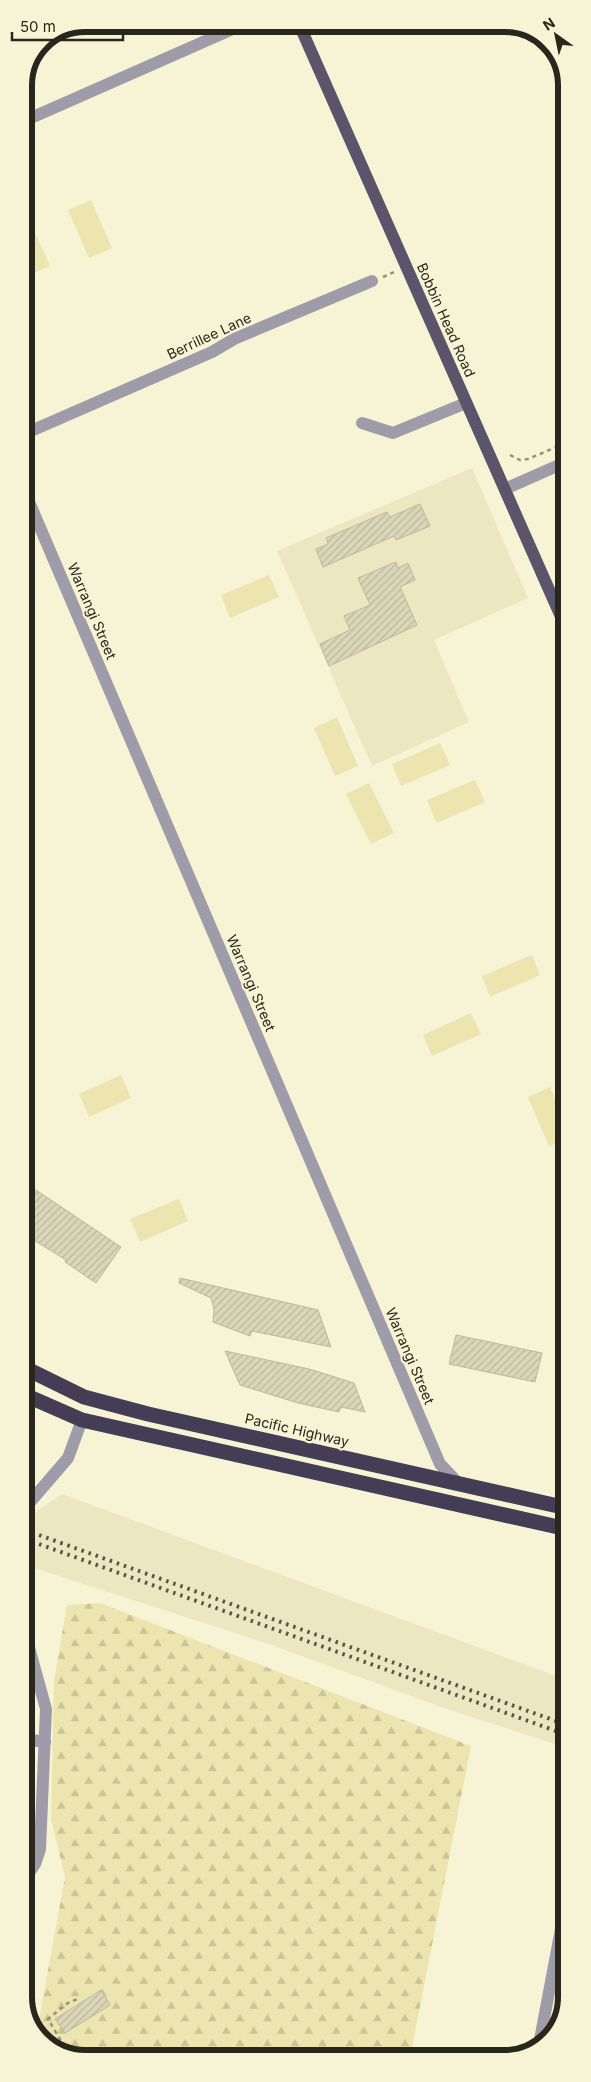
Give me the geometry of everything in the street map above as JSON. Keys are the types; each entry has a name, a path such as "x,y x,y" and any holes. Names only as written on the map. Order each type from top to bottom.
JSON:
{"highway":[{"name":"Pacific Highway","path":"33,1372 84,1398 558,1506"},
{"path":"33,1399 82,1420 558,1528"}],"main road":[{"name":"Bobbin Head Road","path":"303,33 558,609"}],"street":[{"path":"33,117 224,33"},
{"name":"Berrillee Lane","path":"33,430 212,352 234,339 372,281"},
{"path":"362,423 393,433 466,403"},
{"path":"506,489 558,466"},
{"name":"Warrangi Street","path":"33,511 440,1464 458,1483"},
{"path":"33,1499 68,1458 82,1420"},
{"path":"33,1662 46,1709 40,1849 33,1867"},
{"path":"33,1740 45,1742"},
{"path":"541,2036 558,1945"}],"path":[{"path":"372,281 406,266"},
{"path":"510,455 520,460 528,459 558,446"},
{"path":"66,2045 48,2019 68,2003 80,1998"}],"shaded area":[{"path":"472,468 528,598 434,640 469,722 372,766 277,551"},
{"path":"62,1494 558,1677 558,1745 444,1708 269,1644 33,1568 33,1513"}],"green space":[{"path":"91,200 112,248 89,258 68,210"},
{"path":"33,229 50,266 33,273"},
{"path":"269,575 279,597 230,618 221,595"},
{"path":"337,717 358,766 335,776 314,728"},
{"path":"440,743 450,765 401,786 392,764"},
{"path":"475,780 485,802 437,823 427,800"},
{"path":"369,783 394,833 371,844 346,794"},
{"path":"532,955 540,975 490,997 482,976"},
{"path":"471,1013 481,1034 432,1056 423,1035"},
{"path":"121,1075 131,1098 89,1117 79,1094"},
{"path":"550,1087 558,1105 558,1142 549,1146 528,1097"},
{"path":"179,1199 188,1221 140,1242 130,1219"},
{"path":"100,1603 471,1746 411,2050 82,2049 71,2048 56,2041 46,2032 39,2021 65,1877 51,1819 54,1681 67,1605"}],"building":[{"path":"420,504 430,526 396,540 394,536 323,567 316,549 328,544 326,538 387,512 390,517"},
{"path":"396,562 398,568 408,563 415,580 400,587 417,625 329,666 320,644 350,630 344,616 370,605 358,578"},
{"path":"33,1188 121,1247 96,1283 65,1262 66,1260 33,1240"},
{"path":"180,1278 318,1310 331,1347 252,1331 250,1336 213,1322 214,1309 211,1298 179,1283"},
{"path":"456,1335 542,1353 535,1382 449,1364"},
{"path":"225,1351 309,1369 354,1383 365,1412 341,1407 339,1412 298,1403 240,1385"},
{"path":"101,1990 110,2005 65,2033 55,2019"}],"railway":[{"path":"33,1533 558,1722"},
{"path":"33,1542 558,1732"}]}
